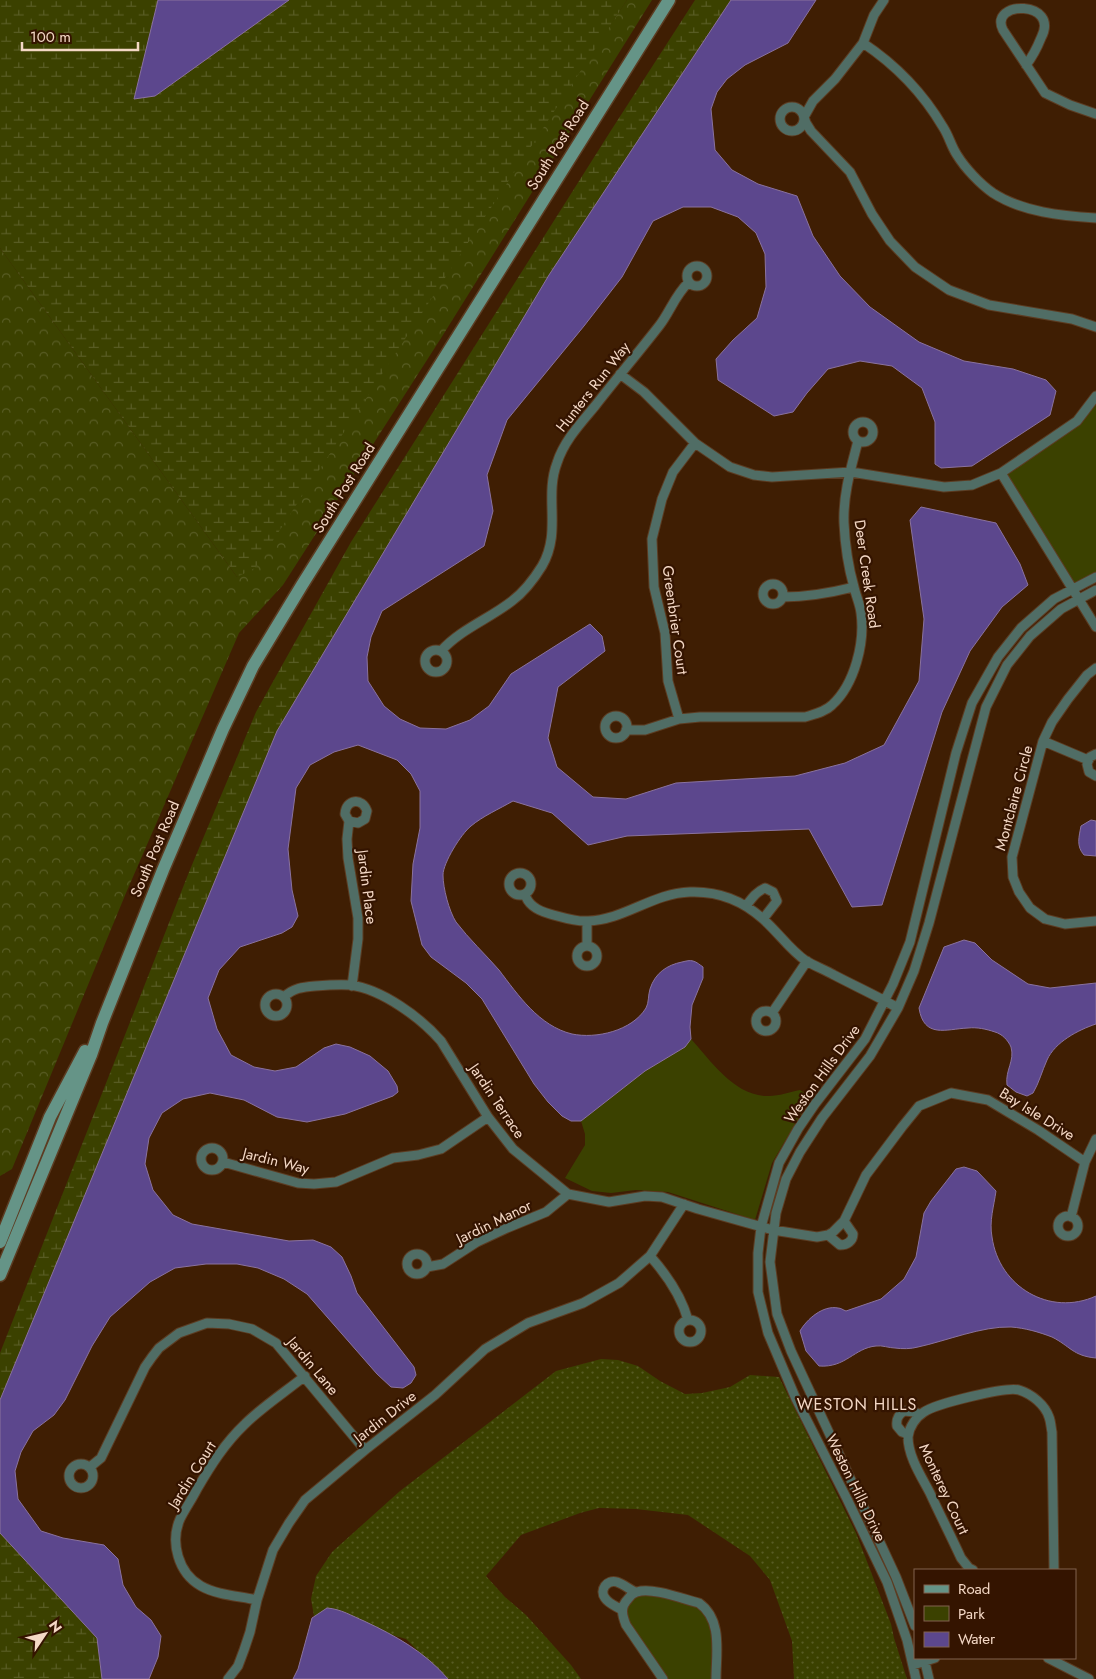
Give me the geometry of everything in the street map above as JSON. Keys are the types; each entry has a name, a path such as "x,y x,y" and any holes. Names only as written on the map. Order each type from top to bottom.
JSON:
{"street":[{"name":"South Post Road","path":"0,1275 6,1237 91,1055 163,870 223,728 253,666 302,584 669,0"},
{"path":"884,0 874,14 862,43 835,80 813,101 804,117 811,131 850,172 872,214 890,241 915,267 949,290 989,305 1072,319 1096,326"},
{"path":"1026,65 1036,51 1046,19 1038,5 1028,1 1020,1 1007,8 1002,14 1001,25 1026,65 1045,93 1070,105 1096,114"},
{"path":"862,43 878,53 902,74 922,96 944,128 956,155 972,174 993,193 1020,206 1096,218"},
{"name":"Hunters Run Way","path":"441,651 452,639 513,600 529,584 542,565 551,543 553,518 551,482 557,461 571,436 661,324 680,291 689,282"},
{"path":"620,374 644,392 695,444 730,467 754,475 772,477 851,472 944,487 972,485 1001,473 1077,421 1096,396"},
{"name":"Deer Creek Road","path":"626,730 645,730 679,719 700,717 805,717 832,706 843,694 859,656 862,633 861,612 847,557 844,515 844,498 858,440"},
{"name":"Greenbrier Court","path":"679,719 668,681 665,633 654,587 652,539 662,498 673,472 695,444"},
{"path":"1001,473 1096,627"},
{"name":"Weston Hills Drive","path":"916,1679 907,1640 887,1582 796,1399 768,1333 758,1292 758,1253 761,1227 779,1163 815,1104 865,1040 893,984 910,942 956,753 972,703 998,657 1021,628 1054,599 1096,577"},
{"path":"783,597 825,594 854,587"},
{"name":"Weston Hills Drive","path":"914,1623 896,1577 791,1351 777,1314 770,1262 773,1230 786,1179 800,1152 822,1118 870,1056 898,1008 914,971 929,923 986,707 1007,665 1030,636 1061,609 1096,590"},
{"name":"Montclaire Circle","path":"1096,668 1087,675 1052,722 1044,741 1012,857 1013,877 1020,892 1030,908 1045,920 1065,924 1096,921"},
{"path":"1044,741 1088,760"},
{"path":"1096,754 1088,760 1087,768 1089,772 1096,776"},
{"name":"Jardin Place","path":"349,821 347,839 348,858 358,918 358,948 352,986"},
{"path":"746,906 756,893 761,890 765,888 773,892 777,901 763,919"},
{"path":"525,894 527,901 541,912 587,922 610,917 662,896 689,892 716,894 739,901 763,919 784,943 807,961 898,1008"},
{"path":"587,922 587,945"},
{"path":"772,1013 807,961"},
{"name":"Jardin Terrace","path":"284,997 291,991 299,988 327,985 352,986 395,1002 414,1015 432,1030 441,1041 488,1117 512,1149 568,1194 609,1202 645,1196 662,1197 706,1212 773,1230"},
{"name":"Bay Isle Drive","path":"828,1235 844,1221 866,1175 919,1106 951,1093 988,1100 1038,1130 1085,1162"},
{"name":"Jardin Way","path":"223,1162 298,1183 336,1182 393,1158 418,1155 441,1149 488,1117"},
{"path":"1071,1217 1085,1162 1096,1139"},
{"name":"Jardin Manor","path":"427,1267 443,1264 477,1242 546,1212 568,1194"},
{"name":"Jardin Drive","path":"228,1679 238,1666 244,1650 273,1550 305,1500 435,1395 485,1349 528,1324 583,1303 619,1283 650,1256 684,1204"},
{"path":"773,1230 816,1237 828,1235 840,1245 849,1243 854,1234 844,1221"},
{"path":"650,1256 668,1275 688,1320"},
{"name":"Jardin Lane","path":"90,1467 100,1458 144,1367 159,1348 179,1333 207,1323 229,1324 252,1329 276,1343 365,1450"},
{"name":"Jardin Court","path":"257,1600 200,1586 188,1574 180,1562 176,1545 177,1533 180,1520 218,1456 245,1423 305,1376"},
{"path":"908,1434 902,1432 897,1426 896,1420 899,1414 904,1411 920,1415 924,1411 939,1405 1006,1389 1018,1389 1042,1405 1049,1417 1052,1432 1054,1569"},
{"name":"Monterey Court","path":"920,1415 914,1420 908,1434 909,1447 919,1472 961,1558 971,1569"},
{"path":"622,1610 604,1597 602,1591 604,1586 610,1582 617,1582 634,1592 647,1590 698,1603 704,1607 713,1621 716,1631 716,1679"},
{"path":"634,1592 625,1602 622,1610 626,1625 663,1679"},
{"path":"913,1665 924,1659 929,1679"},
{"path":"1050,1659 1089,1679"}],"green space":[{"path":"0,0 158,0 155,12 155,96 289,0 627,0 255,568 237,577 0,248"},
{"path":"627,0 652,0 443,335 283,585 239,633 126,893 12,1169 0,1176 0,248 237,577"},
{"path":"695,0 731,0 551,272 277,731 0,1400 0,1353 189,872 256,712 351,542"},
{"path":"1096,402 1096,577 1074,589 1001,473"},
{"path":"691,1039 725,1076 745,1091 769,1096 800,1090 811,1097 772,1163 755,1220 668,1192 636,1190 611,1193 592,1191 565,1178 585,1145 585,1134 581,1121 645,1071 685,1047"},
{"path":"601,1359 618,1360 638,1366 660,1381 685,1394 702,1393 730,1387 750,1375 779,1377 856,1533 891,1624 907,1679 794,1679 792,1641 770,1580 750,1556 688,1515 636,1509 599,1508 521,1535 486,1576 505,1597 526,1615 571,1665 581,1679 449,1679 440,1673 406,1639 375,1630 347,1613 338,1611 315,1622 311,1599 316,1576 332,1552 400,1491 556,1371"},
{"path":"0,1533 97,1638 102,1679 0,1679"},
{"path":"635,1592 699,1603 713,1621 716,1679 663,1679 626,1625 625,1602"}],"water":[{"path":"158,0 289,0 155,96 134,99"},
{"path":"731,0 816,0 788,43 745,65 727,79 717,92 711,109 715,150 732,170 758,184 797,196 813,236 840,276 870,307 919,342 964,361 1013,369 1046,380 1056,391 1050,415 972,466 941,468 935,464 935,422 922,388 892,366 860,361 828,369 793,412 774,416 718,380 716,359 757,318 766,287 765,254 756,233 738,217 711,207 683,207 653,221 622,277 507,420 487,475 493,511 484,546 382,611 371,637 367,657 368,681 384,706 400,719 420,728 446,729 470,720 489,706 511,674 590,624 602,636 605,651 558,687 548,738 557,767 593,797 626,799 676,783 795,776 845,763 884,745 919,681 924,619 910,520 921,507 996,523 1020,564 1028,585 1002,607 970,651 942,712 882,905 852,907 809,829 627,836 588,845 552,813 513,801 481,819 462,835 446,863 443,875 451,912 456,922 522,999 539,1017 549,1024 572,1034 592,1035 613,1032 623,1028 640,1016 647,1006 652,983 662,971 671,965 689,961 696,962 703,967 703,978 692,1005 691,1039 685,1047 645,1071 581,1121 571,1121 562,1116 548,1102 534,1084 482,999 466,983 431,957 422,945 411,901 413,864 420,828 420,791 411,774 397,760 358,745 334,752 310,765 296,788 288,849 292,890 298,916 292,927 282,933 240,947 219,970 208,998 217,1029 231,1055 254,1067 275,1071 296,1067 324,1048 336,1044 350,1047 370,1056 388,1071 397,1086 398,1092 393,1096 345,1114 307,1122 277,1117 244,1100 210,1093 183,1099 162,1113 149,1138 145,1164 153,1190 173,1215 192,1224 289,1241 313,1240 331,1247 342,1257 357,1293 414,1367 416,1375 411,1383 403,1388 391,1387 377,1374 307,1294 284,1279 258,1268 237,1264 206,1264 175,1268 150,1282 110,1317 92,1346 65,1400 54,1415 33,1431 21,1452 15,1471 18,1499 41,1531 63,1538 104,1545 118,1559 123,1585 136,1607 151,1620 161,1636 158,1657 149,1679 102,1679 97,1638 0,1533 0,1400 277,731 549,275"},
{"path":"1091,820 1096,821 1096,856 1084,855 1079,845 1081,826"},
{"path":"964,940 975,943 992,960 1028,984 1050,988 1096,983 1096,1024 1075,1033 1061,1042 1047,1060 1033,1093 1027,1096 1016,1092 1007,1085 1012,1052 1010,1044 1002,1036 995,1032 978,1028 937,1030 926,1024 922,1018 919,1008 944,947"},
{"path":"964,1167 977,1171 996,1191 991,1219 992,1237 997,1255 1005,1270 1016,1283 1029,1293 1045,1300 1061,1303 1079,1302 1096,1296 1096,1358 1077,1353 1047,1335 1027,1329 1000,1327 976,1331 912,1348 901,1349 878,1346 868,1348 836,1364 819,1366 806,1351 800,1331 803,1326 821,1311 839,1308 846,1311 881,1299 904,1279 916,1257 924,1213 956,1169"},
{"path":"327,1608 346,1613 399,1639 430,1661 448,1679 293,1679 298,1669 312,1618"}],"district":[{"name":"WESTON HILLS","path":"857,1404"}]}
